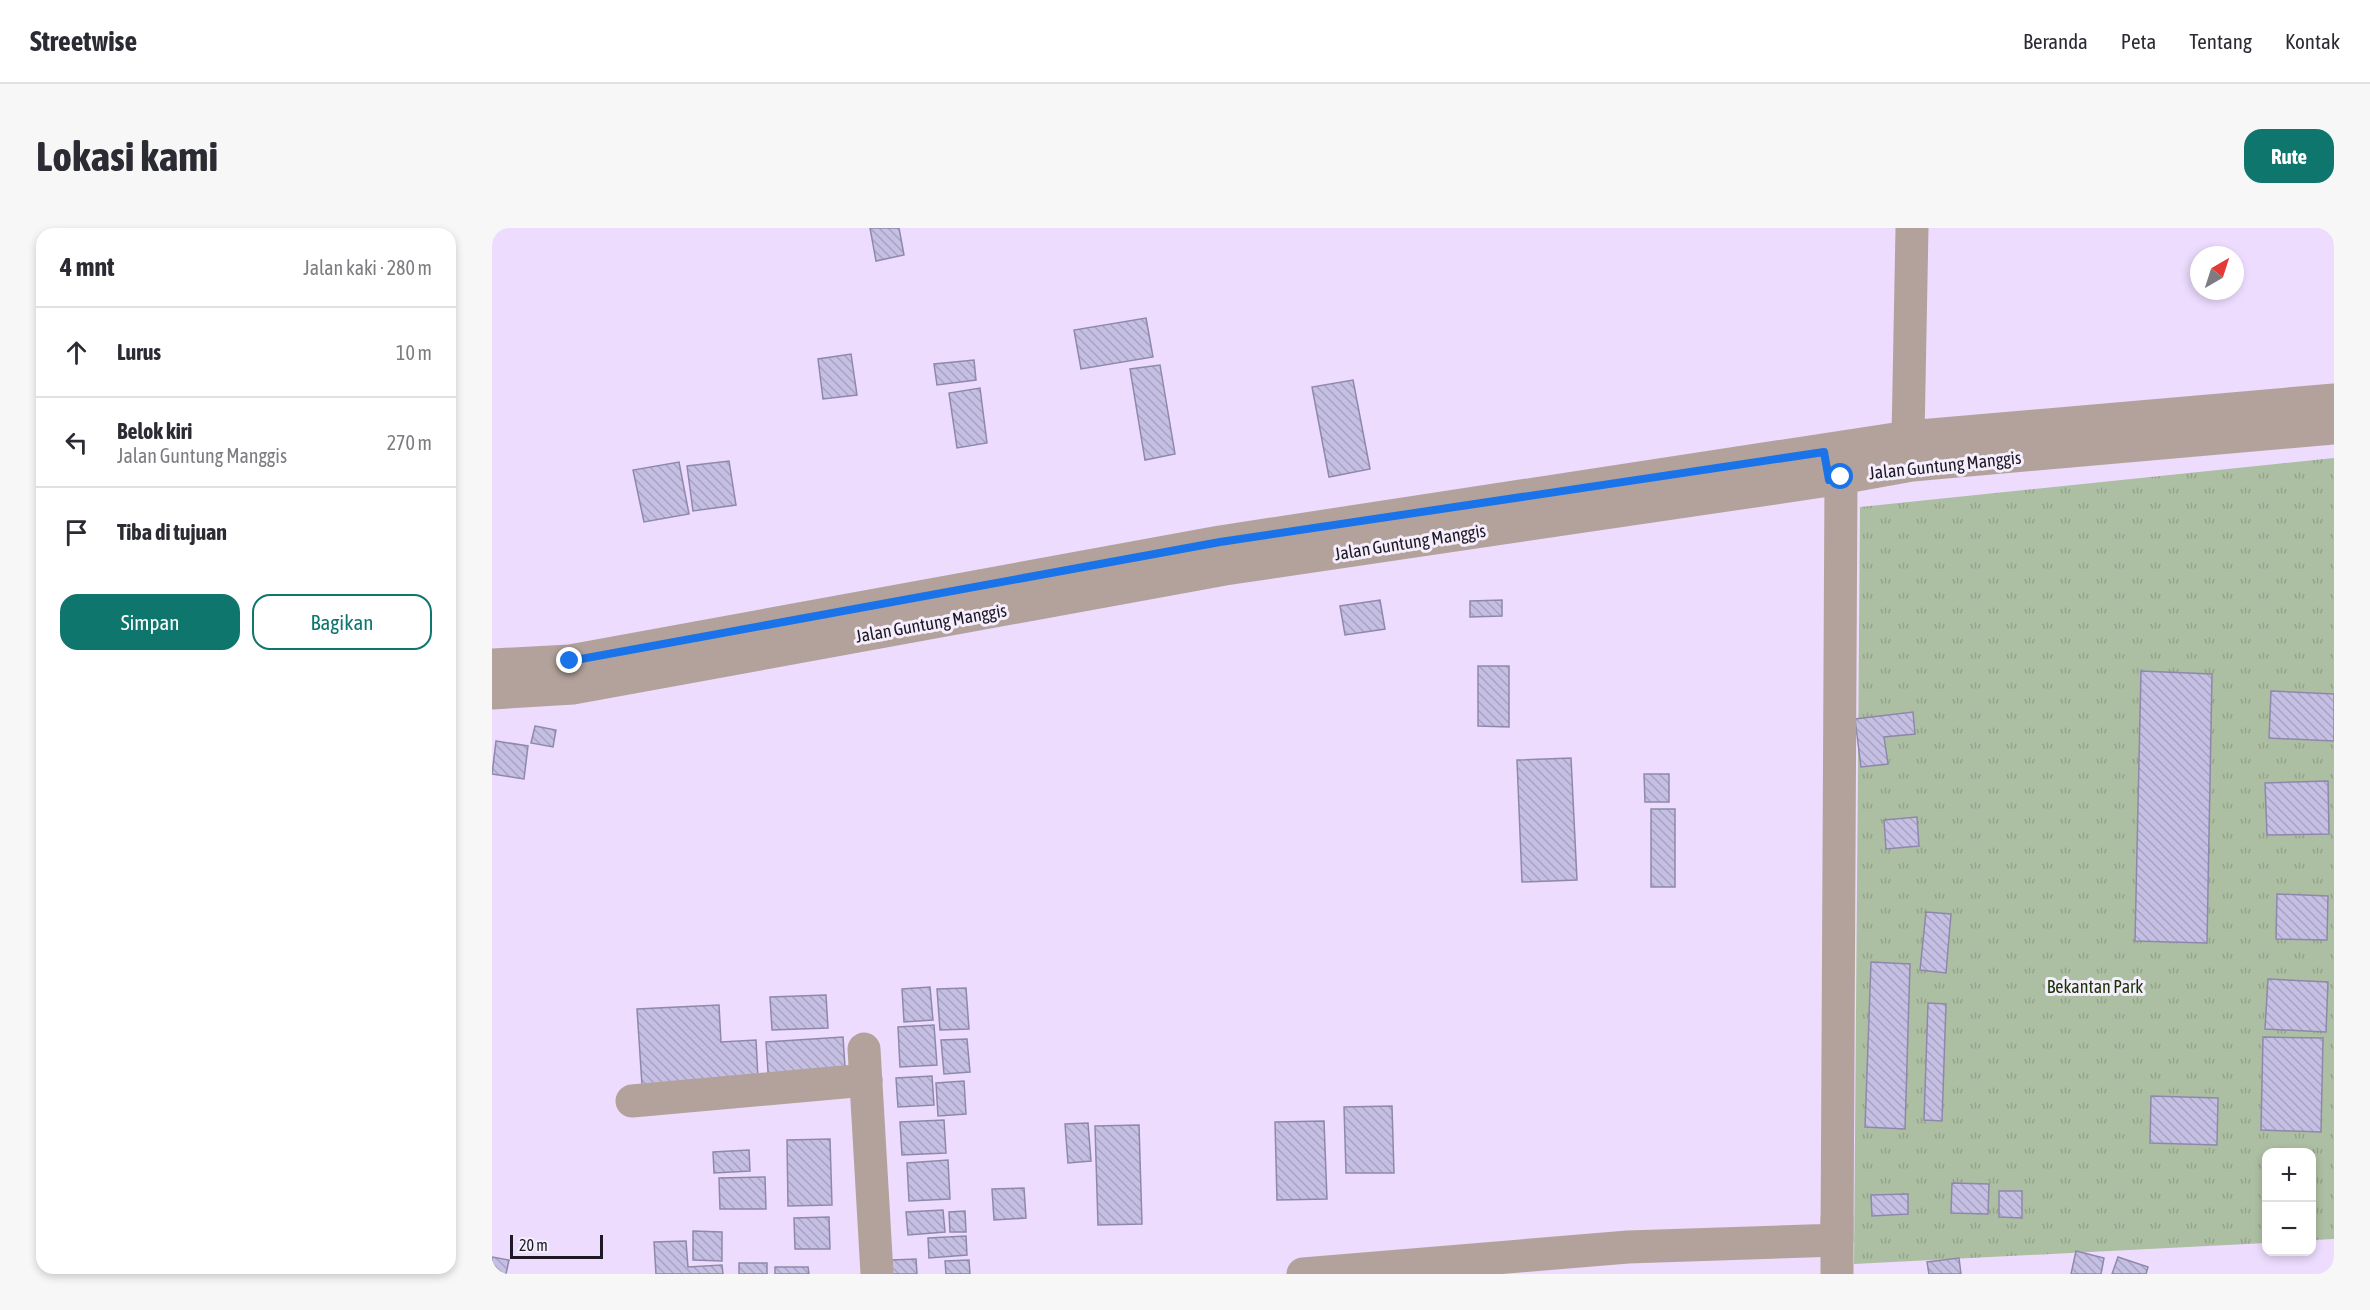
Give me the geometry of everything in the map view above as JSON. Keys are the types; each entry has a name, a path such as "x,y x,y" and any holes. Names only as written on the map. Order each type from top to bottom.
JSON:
{"street":[{"path":"1908,437 1912,228"},
{"name":"Jalan Guntung Manggis","path":"1831,470 1908,437 2334,400"},
{"name":"Jalan Guntung Manggis","path":"492,693 573,688 818,629 1220,542 1831,470 2334,428"},
{"path":"1831,470 1837,1274"},
{"name":"Jalan Guntung Manggis","path":"492,665 570,661 818,629"},
{"path":"864,1048 877,1274"},
{"path":"632,1101 866,1080"},
{"path":"1303,1274 1629,1260 1838,1240"}],"green space":[{"name":"Bekantan Park","path":"2334,458 2334,1239 2316,1240 2316,1148 2262,1148 2262,1243 1854,1264 1860,507"}],"building":[{"path":"870,228 899,228 904,255 876,261"},
{"path":"1146,318 1153,357 1081,369 1074,330"},
{"path":"851,354 857,395 823,399 818,359"},
{"path":"974,360 976,380 937,385 934,364"},
{"path":"1160,365 1175,454 1145,460 1130,369"},
{"path":"1353,380 1370,469 1329,477 1312,387"},
{"path":"980,388 987,443 957,448 949,393"},
{"path":"729,461 736,505 693,511 687,466"},
{"path":"679,462 689,514 644,522 633,470"},
{"path":"1380,600 1385,629 1345,635 1340,606"},
{"path":"1502,600 1502,616 1470,617 1470,601"},
{"path":"1478,666 1509,666 1509,727 1478,726"},
{"path":"2141,671 2212,674 2207,943 2135,941"},
{"path":"2271,691 2334,694 2334,741 2269,738"},
{"path":"1913,712 1915,734 1884,737 1888,764 1861,767 1855,719"},
{"path":"535,726 556,730 553,747 531,743"},
{"path":"496,741 528,746 524,779 492,774"},
{"path":"1571,758 1577,880 1522,882 1517,760"},
{"path":"1644,774 1669,774 1669,802 1645,802"},
{"path":"2328,781 2329,834 2267,835 2265,783"},
{"path":"1651,809 1675,809 1675,887 1651,887"},
{"path":"1917,817 1919,846 1886,849 1884,820"},
{"path":"2277,894 2328,896 2327,940 2276,939"},
{"path":"1926,912 1951,914 1946,973 1920,970"},
{"path":"1871,962 1910,964 1905,1129 1865,1127"},
{"path":"2268,979 2328,982 2326,1032 2265,1029"},
{"path":"930,987 933,1020 904,1022 902,989"},
{"path":"966,988 969,1029 940,1030 937,989"},
{"path":"826,995 828,1028 772,1030 770,997"},
{"path":"1928,1003 1946,1004 1942,1121 1924,1120"},
{"path":"719,1005 721,1042 756,1040 758,1079 642,1085 637,1009"},
{"path":"934,1025 937,1065 900,1067 898,1027"},
{"path":"843,1037 846,1082 769,1086 766,1042"},
{"path":"2263,1037 2323,1038 2321,1132 2261,1130"},
{"path":"967,1039 970,1072 944,1074 941,1040"},
{"path":"932,1076 934,1105 898,1107 896,1078"},
{"path":"964,1081 966,1114 938,1116 936,1083"},
{"path":"2151,1096 2218,1098 2217,1145 2150,1143"},
{"path":"1392,1106 1394,1173 1346,1173 1344,1107"},
{"path":"944,1120 946,1153 902,1155 900,1122"},
{"path":"1324,1121 1327,1199 1277,1200 1275,1122"},
{"path":"1088,1123 1091,1161 1068,1163 1065,1124"},
{"path":"1139,1125 1142,1224 1098,1225 1095,1126"},
{"path":"830,1139 832,1205 788,1206 787,1140"},
{"path":"749,1150 750,1171 714,1173 713,1152"},
{"path":"948,1160 950,1199 909,1201 907,1163"},
{"path":"765,1177 766,1209 720,1209 719,1178"},
{"path":"1952,1183 1989,1184 1988,1214 1951,1213"},
{"path":"1024,1188 1026,1218 994,1220 992,1189"},
{"path":"1999,1191 2022,1191 2022,1218 1999,1217"},
{"path":"1908,1194 1908,1214 1872,1216 1871,1195"},
{"path":"943,1210 945,1232 908,1235 906,1212"},
{"path":"965,1211 966,1232 950,1232 949,1212"},
{"path":"829,1217 830,1249 795,1249 794,1218"},
{"path":"693,1231 722,1232 722,1261 693,1260"},
{"path":"966,1236 967,1255 929,1258 928,1238"},
{"path":"686,1241 688,1267 722,1265 723,1274 656,1274 654,1242"},
{"path":"2076,1251 2104,1258 2101,1274 2071,1274"},
{"path":"492,1257 509,1260 506,1274 492,1274"},
{"path":"2118,1257 2148,1267 2146,1274 2112,1274"},
{"path":"1959,1258 1961,1274 1929,1274 1927,1262"},
{"path":"916,1259 917,1274 892,1274 892,1260"},
{"path":"969,1260 970,1274 946,1274 945,1261"},
{"path":"739,1263 767,1263 767,1274 739,1274"},
{"path":"775,1267 808,1267 809,1274 775,1274"}],"route":[{"path":"570,661 1220,542 1824,452 1829,480 1841,477"}]}
